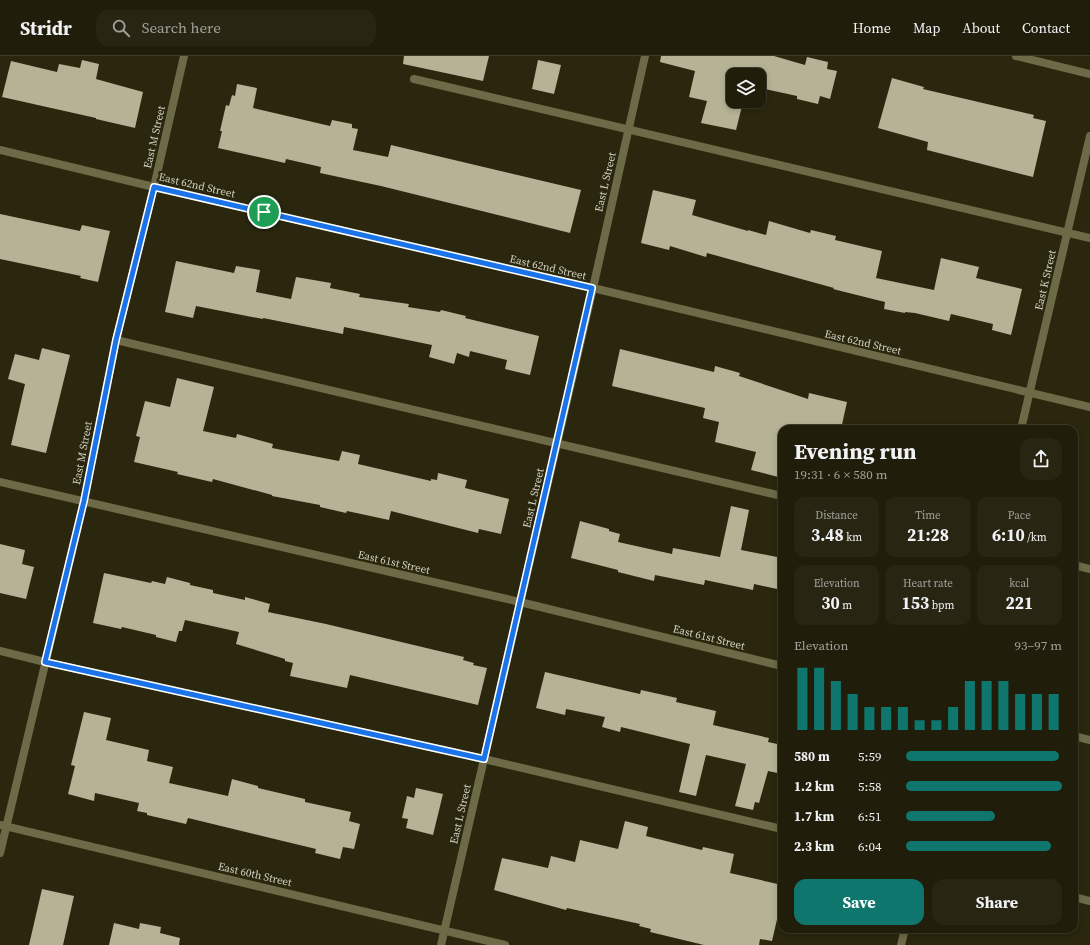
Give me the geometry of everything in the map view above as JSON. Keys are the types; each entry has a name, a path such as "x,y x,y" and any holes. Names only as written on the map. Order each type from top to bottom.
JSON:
{"street":[{"name":"East M Street","path":"0,853 3,825 45,662 84,501 116,340 154,187 184,56"},
{"name":"East L Street","path":"441,945 645,56"},
{"path":"1016,56 1090,74"},
{"path":"414,78 1090,238"},
{"name":"East K Street","path":"1022,425 1090,136"},
{"name":"East 62nd Street","path":"0,150 592,288 1090,407"},
{"path":"116,340 778,495"},
{"name":"East 61st Street","path":"0,482 520,602 778,665"},
{"path":"1078,566 1090,568"},
{"path":"0,651 484,759 778,828"},
{"path":"1078,737 1090,740"},
{"name":"East 60th Street","path":"3,825 505,945"},
{"path":"1078,898 1090,901"},
{"path":"901,945 904,933"}],"building":[{"path":"404,56 489,56 483,81 403,64"},
{"path":"661,56 774,56 805,65 807,57 828,62 827,69 837,71 830,99 820,96 818,104 797,99 797,96 766,89 766,68 726,68 726,108 742,108 736,130 701,123 707,101 689,97 695,71 660,62"},
{"path":"82,60 99,64 96,79 143,92 135,128 2,97 11,61 57,72 59,64 80,68"},
{"path":"538,60 561,65 554,94 532,89"},
{"path":"892,78 924,87 923,89 1034,115 1033,118 1046,121 1033,177 927,150 928,142 878,128"},
{"path":"237,84 257,88 253,108 330,126 332,120 352,124 352,128 358,129 353,150 388,157 391,145 581,190 570,233 381,186 320,173 321,167 286,159 285,163 218,148 226,105 229,106 232,95 235,96"},
{"path":"653,190 696,200 692,215 748,231 766,235 769,221 810,233 811,230 836,236 835,240 882,251 876,278 934,290 941,258 979,267 976,278 1022,289 1011,335 992,330 993,324 951,314 949,321 915,313 905,313 884,309 885,302 833,289 834,288 707,253 706,257 670,246 669,250 641,243"},
{"path":"0,214 80,231 82,225 110,231 98,282 80,278 81,276 0,259"},
{"path":"176,261 234,273 236,266 260,270 256,292 291,299 296,277 331,283 330,288 360,294 359,297 409,304 408,307 440,312 441,310 466,316 465,318 539,336 530,375 505,369 507,360 470,351 469,357 457,353 454,364 429,357 432,345 344,327 343,334 196,306 193,318 165,312"},
{"path":"42,348 70,355 46,453 11,445 25,384 8,379 15,354 39,360"},
{"path":"620,349 714,372 715,366 740,373 739,376 808,399 809,393 847,402 842,425 778,425 778,477 751,470 756,452 715,442 719,422 703,418 705,408 612,386"},
{"path":"177,378 214,387 203,431 236,438 237,434 273,444 272,448 339,461 342,451 360,455 358,464 431,481 431,479 437,480 438,473 467,480 465,488 509,499 501,534 479,529 478,533 391,511 389,520 347,511 346,513 320,507 320,505 272,496 213,479 212,482 177,474 178,472 134,462 140,437 136,436 145,401 170,407"},
{"path":"731,506 749,510 741,550 778,557 778,589 754,584 753,590 705,580 704,585 655,575 654,581 571,558 580,521 609,529 609,531 620,534 618,542 672,554 673,548 720,557"},
{"path":"0,544 25,550 22,564 34,567 26,599 0,593"},
{"path":"104,573 151,583 152,581 165,584 167,577 190,583 190,585 213,590 213,593 245,600 245,597 270,604 268,612 326,624 464,657 463,660 474,663 473,665 487,668 478,705 350,675 347,688 290,676 293,663 285,661 285,659 236,644 239,632 185,620 182,631 179,631 176,642 156,637 156,635 122,627 121,629 93,623"},
{"path":"545,672 640,694 641,690 677,698 676,702 716,711 713,725 769,738 768,742 778,744 778,773 768,771 759,803 755,802 753,810 735,806 746,764 706,755 696,796 679,792 690,744 621,727 620,732 602,727 605,717 566,709 565,715 536,708"},
{"path":"84,712 111,718 106,740 149,750 147,761 173,767 169,783 228,796 232,779 258,786 258,788 305,799 305,802 351,812 349,821 360,824 354,849 343,847 340,859 315,853 316,849 188,818 186,824 147,815 147,813 137,811 139,803 95,793 94,801 68,794 75,766 71,765"},
{"path":"416,788 443,794 433,835 406,828 408,819 402,818 407,796 414,798"},
{"path":"625,821 648,827 646,836 702,850 703,847 734,854 730,873 778,884 778,915 772,941 760,939 759,945 704,945 650,932 651,929 639,926 640,924 567,908 566,910 494,890 502,858 548,868 551,856 575,862 580,840 618,849"},
{"path":"42,889 74,896 63,945 29,945"},
{"path":"114,923 139,929 140,923 161,927 160,933 180,938 179,945 109,945"}],"route":[{"path":"154,187 264,212 592,288 484,759 45,662 84,501 116,340 154,187"}]}
